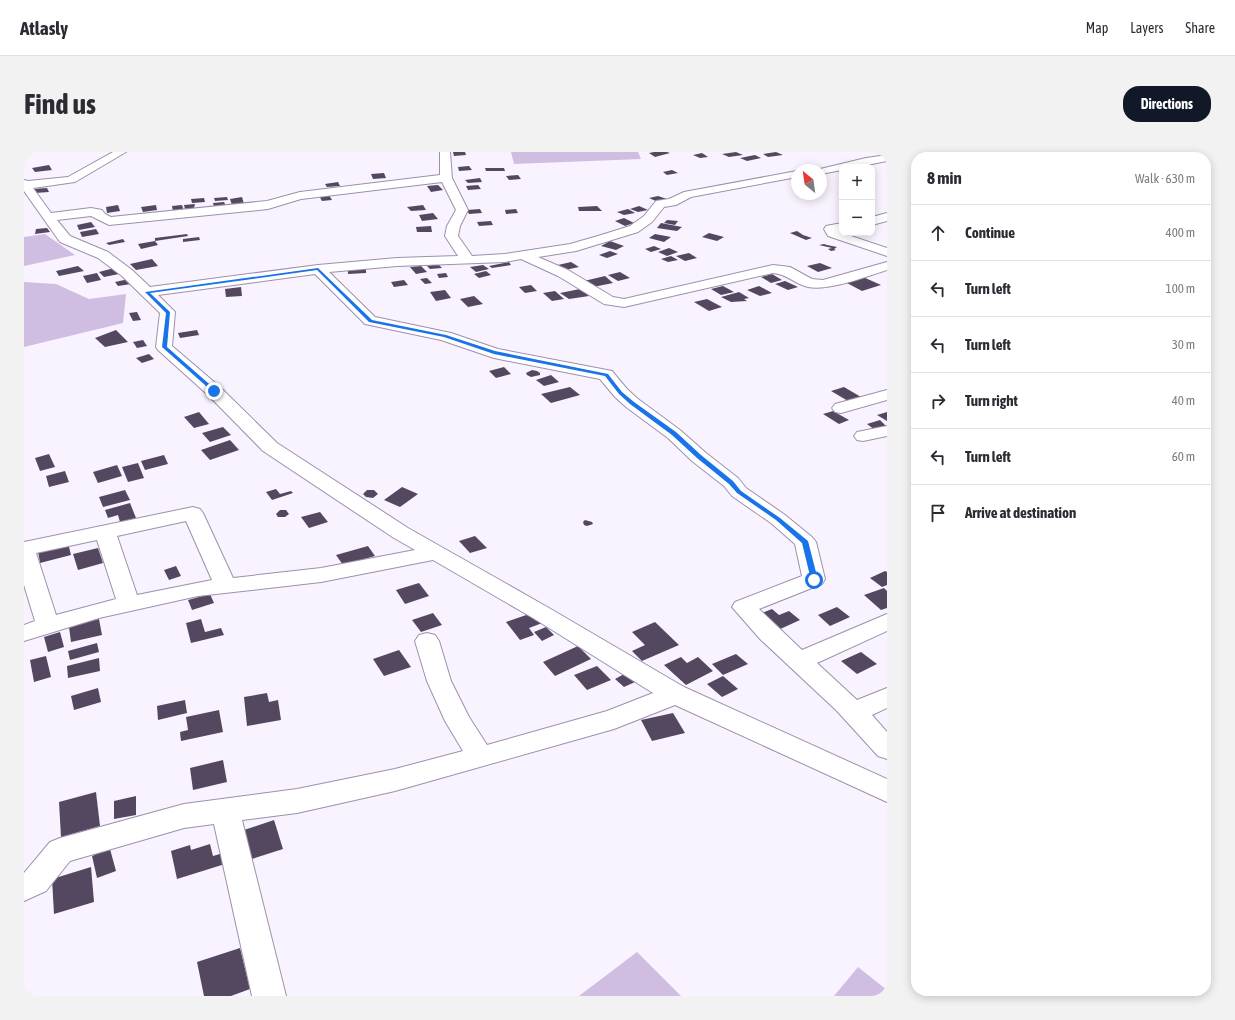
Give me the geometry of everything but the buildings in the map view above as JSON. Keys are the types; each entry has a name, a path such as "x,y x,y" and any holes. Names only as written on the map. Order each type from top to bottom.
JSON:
{"street":[{"path":"25,184 71,180 121,152"},
{"path":"445,152 446,178 462,210 450,228 451,237 468,260"},
{"path":"854,164 887,158"},
{"path":"827,170 839,168"},
{"path":"147,292 318,269 397,262 505,258 571,248 634,229 648,219 660,204 672,202 688,194 791,175"},
{"path":"49,218 91,212 98,213 101,218 109,221 180,214 268,205 300,196 446,178"},
{"path":"25,184 65,239 103,255 127,273 168,312 164,347 214,391 270,447 401,533 541,613 675,694 887,791"},
{"path":"875,219 887,217"},
{"path":"839,228 830,229 833,233 839,235"},
{"path":"842,236 887,252"},
{"path":"846,250 887,239"},
{"path":"523,255 563,273 609,301 624,303 773,269 785,270 810,283 823,284 887,266"},
{"path":"318,269 370,321 445,336 494,353 606,375 621,393 632,403 674,434 699,457 731,482 739,492 778,519 805,542 814,580 743,607 768,633 855,712 887,749"},
{"path":"842,408 887,395"},
{"path":"863,436 887,431"},
{"path":"48,625 24,550 193,513 226,586"},
{"path":"105,532 129,604"},
{"path":"24,633 96,611 198,589 321,575 435,553"},
{"path":"799,661 887,622"},
{"path":"427,641 439,682 458,722 480,757"},
{"path":"24,887 35,882 60,851 184,816 297,801 395,780 614,719 675,694"},
{"path":"855,712 887,697"},
{"path":"225,810 269,996"}],"shaded area":[{"path":"511,152 638,152 641,159 514,164"},
{"path":"45,234 75,255 24,266 24,237"},
{"path":"24,282 56,284 89,299 126,294 123,323 24,347"},
{"path":"637,952 681,996 579,996"},
{"path":"858,967 887,990 887,996 834,996"}],"route":[{"path":"214,391 164,347 168,312 147,292 318,269 370,321 445,336 494,353 606,375 621,393 632,403 674,434 699,457 731,482 739,492 778,519 805,542 814,580"}]}
